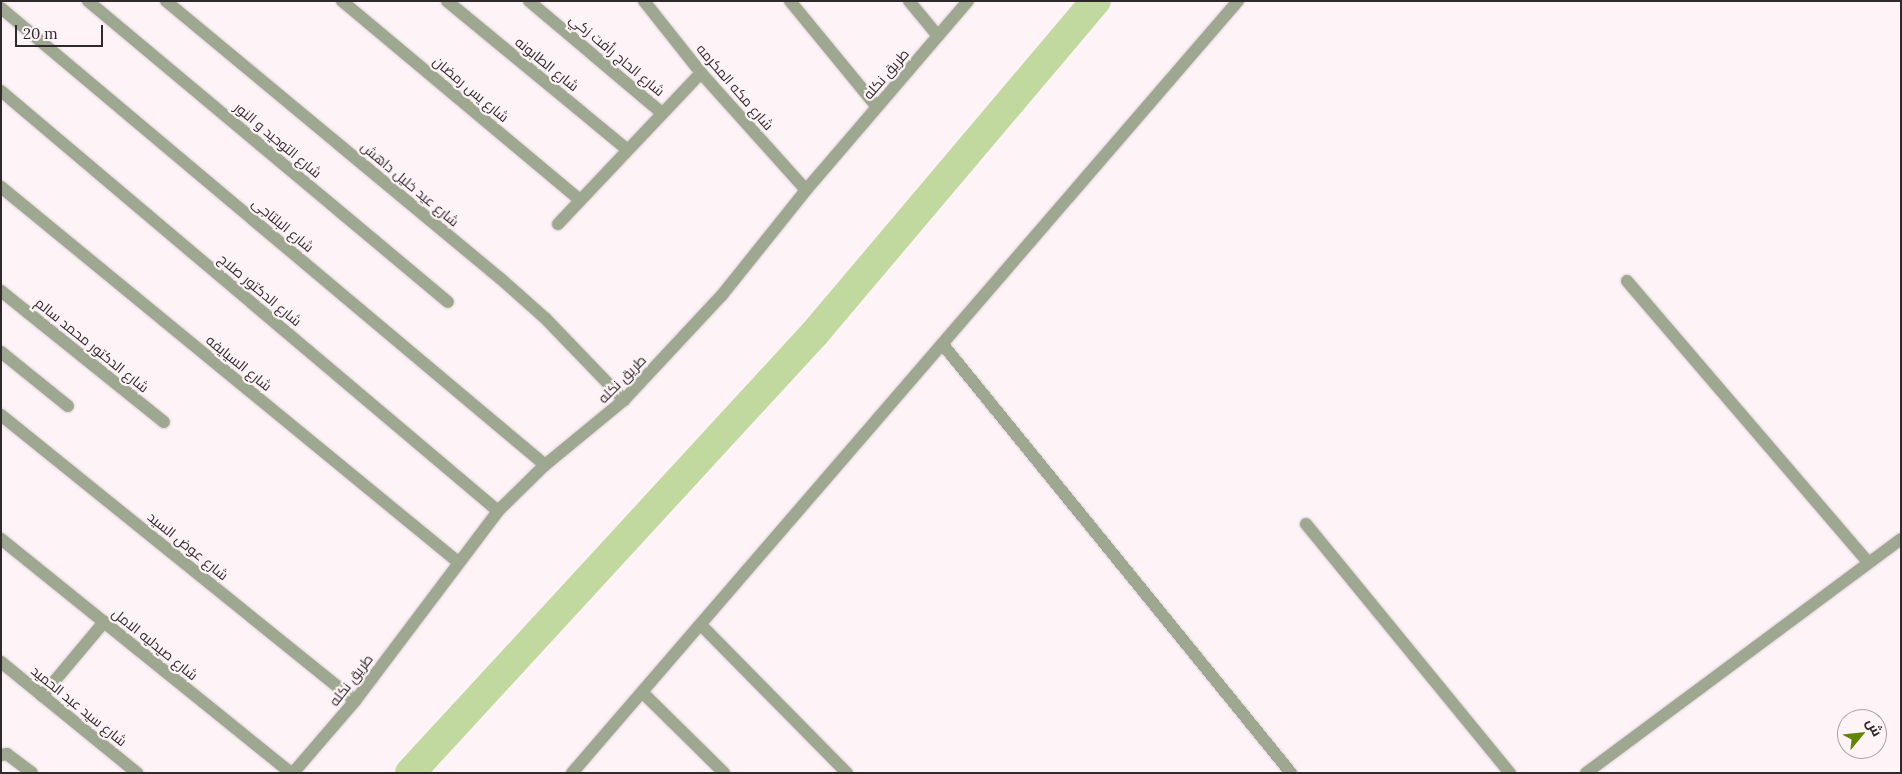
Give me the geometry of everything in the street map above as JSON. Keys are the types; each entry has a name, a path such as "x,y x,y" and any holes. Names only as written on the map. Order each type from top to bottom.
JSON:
{"street":[{"name":"شارع التوحيد و النور","path":"88,1 448,302"},
{"name":"شارع عيد خليل داهش","path":"166,1 501,279 545,318 624,400"},
{"name":"شارع يس رمضان","path":"342,1 580,200"},
{"name":"شارع الطابونه","path":"447,1 628,150"},
{"name":"شارع الحاج رأفت زكي","path":"529,1 662,113"},
{"name":"شارع مكه المكرمه","path":"644,1 701,73 806,190"},
{"path":"790,1 877,107"},
{"path":"909,1 938,36"},
{"name":"طريق نكله","path":"292,773 355,701 498,511 545,465 624,400 722,295 806,190 968,1"},
{"path":"572,773 944,346 1238,1"},
{"name":"شارع البلتاجى","path":"1,8 545,465"},
{"path":"558,224 701,73"},
{"name":"شارع الدكتور صلاح","path":"1,91 498,511"},
{"name":"شارع السيايفه","path":"1,187 458,562"},
{"path":"1627,281 1868,562"},
{"name":"شارع الدكتور محمد سالم","path":"1,291 164,422"},
{"path":"944,346 1291,773"},
{"path":"1,352 68,406"},
{"name":"شارع عوض السيد","path":"1,415 355,701"},
{"path":"1306,524 1510,773"},
{"name":"شارع صيدليه الامل","path":"1,539 292,773"},
{"path":"1586,773 1901,539"},
{"path":"42,696 104,622"},
{"path":"701,626 847,773"},
{"name":"شارع سيد عبد الحميد","path":"1,662 137,773"},
{"path":"643,693 724,773"},
{"path":"3,752 32,773"}],"waterway":[{"path":"410,773 815,333 1096,1"}]}
